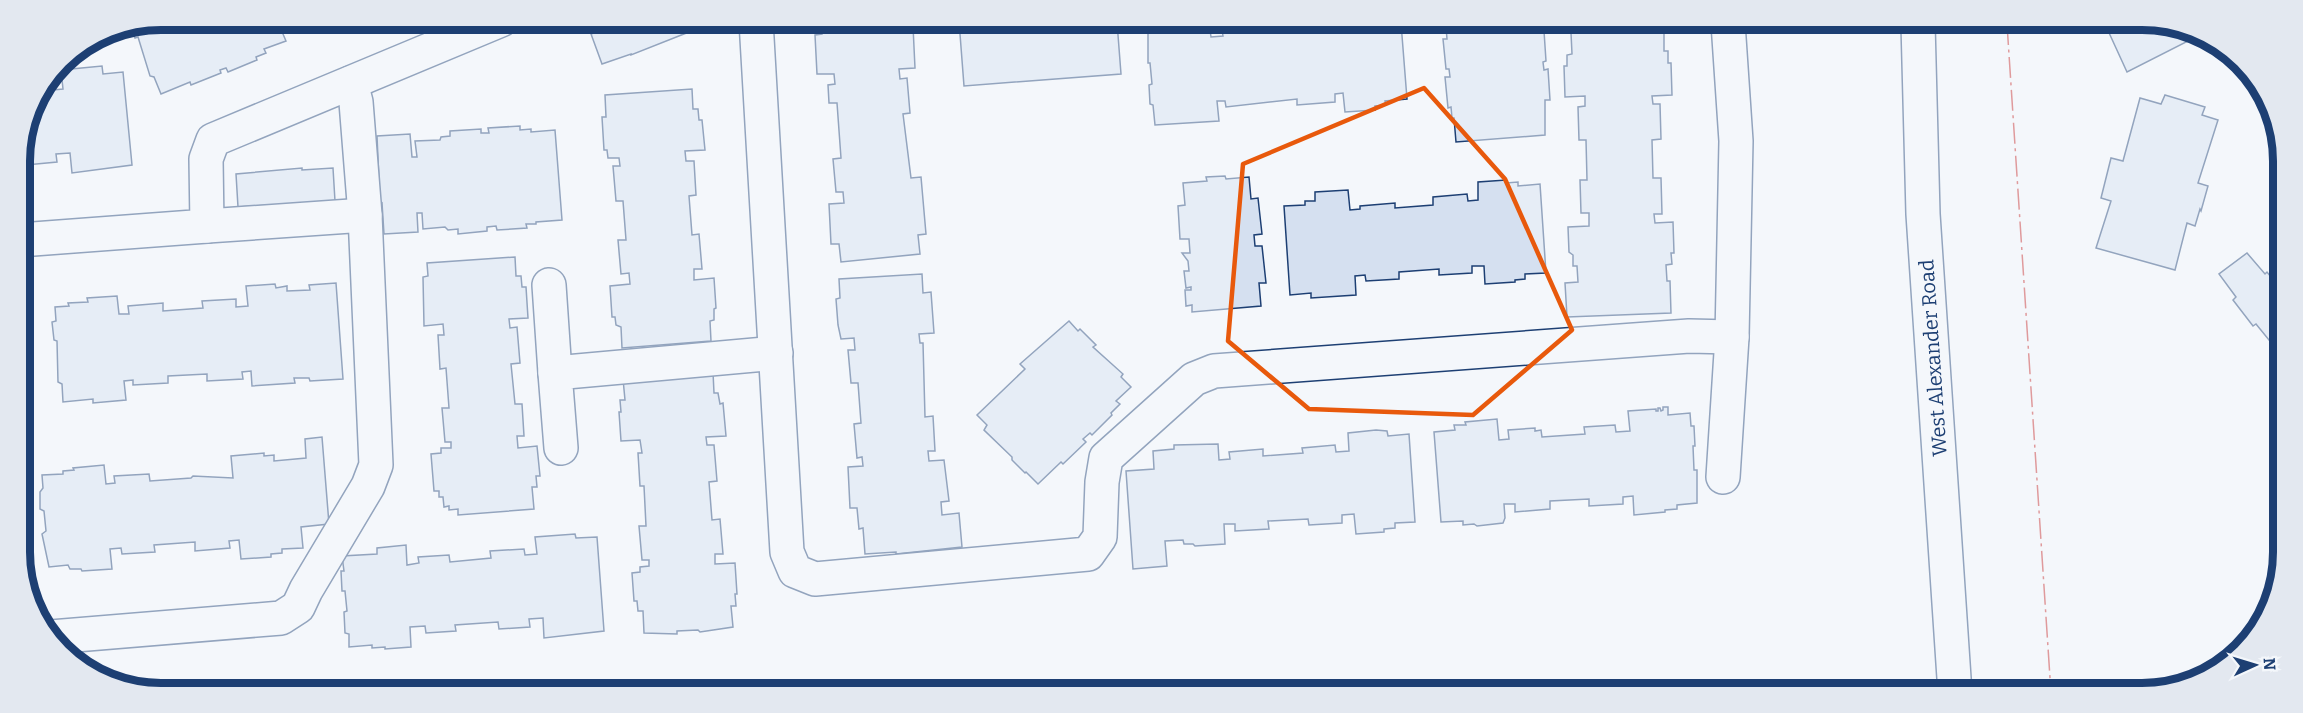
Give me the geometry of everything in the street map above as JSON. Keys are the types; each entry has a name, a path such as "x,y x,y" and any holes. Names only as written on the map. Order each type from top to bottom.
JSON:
{"main road":[{"path":"207,226 206,159 213,140 477,30"},
{"path":"757,30 787,552 795,571 815,579 1088,554 1100,537 1102,482 1106,458 1194,379 1214,371 1689,336 1732,337"},
{"path":"1723,477 1732,337 1736,141 1728,30"},
{"name":"West Alexander Road","path":"1918,30 1923,214 1954,683"},
{"path":"61,636 281,618 298,607 368,486 376,465 365,215 356,102 351,83"},
{"path":"30,239 365,215"},
{"path":"549,285 561,448"},
{"path":"555,373 776,353"}],"highlighted area":[{"path":"1424,88 1505,179 1572,330 1473,415 1309,409 1228,341 1243,164"}],"building":[{"path":"152,30 281,30 286,41 264,49 266,53 256,57 257,60 228,72 226,68 220,70 221,73 161,94 154,77 150,76 138,37 135,38 133,33"},
{"path":"601,30 694,30 602,64 591,34"},
{"path":"822,30 913,30 915,68 899,69 900,79 907,78 910,113 903,114 911,178 921,177 926,234 918,235 920,254 841,262 839,244 831,244 829,204 844,203 843,192 836,192 833,159 841,158 837,103 829,103 828,85 835,84 834,74 817,74 815,35 822,34"},
{"path":"960,30 1118,30 1121,74 964,86"},
{"path":"1148,30 1210,30 1211,37 1223,36 1222,30 1254,30 1255,33 1276,32 1276,30 1402,30 1407,99 1385,101 1386,105 1375,106 1375,110 1345,112 1343,93 1335,94 1335,102 1297,105 1297,99 1226,107 1225,101 1217,101 1219,121 1155,125 1153,105 1150,104 1149,85 1152,84 1150,63 1148,63"},
{"path":"1446,30 1544,31 1546,61 1543,62 1544,70 1548,69 1550,100 1545,100 1545,135 1456,142 1454,118 1452,118 1451,107 1448,108 1445,77 1450,77 1449,69 1446,69 1443,39 1447,39"},
{"path":"2108,30 2159,31 2191,40 2127,72"},
{"path":"1664,31 1664,51 1668,51 1668,63 1671,63 1672,95 1652,96 1653,104 1660,104 1661,139 1652,140 1653,178 1661,178 1662,214 1654,214 1655,223 1673,222 1674,253 1671,253 1672,264 1666,265 1667,281 1670,281 1671,313 1567,317 1565,283 1578,282 1577,266 1573,266 1573,255 1569,252 1568,227 1589,226 1589,213 1581,213 1580,180 1587,180 1586,140 1579,140 1578,107 1585,106 1585,96 1565,97 1564,66 1567,66 1567,55 1572,54 1571,33"},
{"path":"102,66 103,74 123,72 132,165 72,173 70,153 56,154 57,162 30,165 33,135 40,111 53,87 53,90 63,89 62,76 67,69"},
{"path":"692,89 693,109 698,109 699,120 702,120 705,150 685,151 686,161 694,161 696,195 689,196 692,235 699,234 702,269 694,269 694,280 714,278 716,308 714,309 714,320 710,321 711,341 622,348 621,327 616,325 615,317 612,317 610,286 630,284 629,273 621,274 618,240 626,240 623,201 616,201 613,166 620,166 619,158 608,158 607,150 604,150 602,117 606,117 605,95"},
{"path":"2165,95 2205,107 2202,115 2218,120 2198,183 2208,186 2201,211 2200,209 2195,226 2187,223 2175,270 2096,248 2111,201 2101,198 2111,158 2123,161 2140,98 2161,104"},
{"path":"520,126 520,130 531,129 531,132 555,130 562,220 526,224 527,228 497,230 496,226 487,227 487,231 458,234 458,229 448,230 445,227 423,229 422,213 417,213 418,232 384,234 382,203 380,204 377,136 410,134 412,157 417,157 415,141 440,140 441,137 450,136 450,131 481,129 481,133 489,133 488,128"},
{"path":"302,168 302,170 333,168 335,201 270,207 270,205 238,207 236,174"},
{"path":"1225,176 1226,179 1249,177 1251,199 1258,198 1262,234 1254,235 1255,246 1262,246 1266,283 1259,283 1261,306 1192,312 1192,305 1186,306 1185,290 1191,290 1191,287 1186,288 1184,271 1189,271 1188,261 1182,253 1190,253 1189,239 1180,239 1178,206 1185,205 1183,183 1207,181 1206,177"},
{"path":"1506,180 1506,183 1518,182 1518,186 1540,184 1546,273 1525,274 1525,279 1515,280 1515,282 1485,284 1484,266 1472,266 1472,273 1439,275 1439,269 1399,272 1399,279 1366,281 1365,275 1355,276 1356,295 1311,298 1311,293 1290,295 1284,206 1305,205 1305,201 1315,201 1315,192 1348,190 1350,210 1360,209 1360,206 1395,203 1395,208 1433,205 1433,197 1467,194 1468,201 1478,200 1478,182"},
{"path":"2247,253 2265,274 2267,272 2271,277 2273,276 2273,337 2269,340 2256,324 2253,326 2233,300 2236,297 2219,274"},
{"path":"515,257 516,276 521,276 522,287 526,287 528,318 509,319 510,328 517,327 520,363 511,364 515,404 522,404 524,436 517,436 518,448 537,446 540,476 536,476 537,487 532,487 534,509 458,515 458,509 449,510 449,506 444,507 443,497 439,497 439,491 434,491 431,454 441,453 441,448 451,448 451,442 445,442 442,408 449,408 446,368 440,369 438,335 444,335 443,324 424,326 423,277 428,276 427,263"},
{"path":"922,274 923,293 931,292 934,333 919,334 920,343 923,343 925,417 933,416 935,451 928,451 929,461 944,460 949,501 941,502 942,515 959,513 962,547 896,554 896,552 865,554 863,528 859,529 857,508 850,508 848,467 863,466 862,457 857,458 854,424 861,423 858,383 851,383 848,350 855,350 854,338 841,339 838,325 836,299 840,298 839,279"},
{"path":"336,283 343,379 310,381 309,378 294,378 295,383 252,386 251,371 242,372 243,379 207,381 207,374 168,376 168,383 133,385 133,380 124,381 126,400 93,403 93,399 63,402 62,384 58,382 57,341 54,340 52,322 56,321 55,307 69,306 68,303 88,302 87,298 117,296 119,314 129,314 128,306 163,303 163,311 203,308 202,301 236,299 236,307 248,306 246,286 275,284 276,288 287,286 287,291 310,290 309,285"},
{"path":"1069,321 1096,345 1093,347 1123,374 1121,377 1131,387 1116,401 1120,404 1111,413 1112,415 1092,435 1090,433 1083,439 1086,442 1063,464 1061,462 1038,484 984,430 987,425 977,415 1025,369 1020,364"},
{"path":"713,372 714,393 718,393 720,404 723,403 726,436 706,437 707,445 714,445 717,481 709,482 712,520 720,519 723,554 715,554 715,564 735,563 737,594 735,594 736,606 731,606 733,627 700,632 698,630 677,631 677,634 644,633 643,611 638,611 637,601 634,601 632,573 640,572 640,567 649,566 649,560 642,560 639,526 646,526 644,486 640,486 638,453 642,453 640,440 621,441 619,412 621,412 620,400 625,400 623,379"},
{"path":"1663,407 1668,407 1668,415 1690,413 1691,426 1694,426 1697,503 1677,505 1677,509 1665,510 1665,512 1634,515 1633,496 1623,497 1623,504 1589,506 1589,499 1550,501 1550,509 1515,512 1515,504 1504,504 1503,523 1477,526 1463,525 1463,521 1441,522 1434,432 1455,430 1454,425 1466,425 1465,422 1497,419 1499,440 1509,439 1508,430 1535,428 1535,431 1541,430 1542,437 1585,434 1584,427 1615,425 1616,432 1630,431 1628,411 1656,409 1658,411 1660,408 1661,411"},
{"path":"1387,431 1388,436 1409,434 1415,522 1395,523 1395,528 1384,529 1384,532 1356,534 1354,514 1342,515 1342,523 1309,525 1308,519 1268,521 1269,529 1235,531 1235,524 1224,524 1225,544 1195,546 1184,544 1183,540 1165,541 1167,566 1133,569 1126,471 1154,469 1153,451 1174,449 1174,445 1218,444 1219,460 1230,459 1229,452 1263,449 1263,456 1303,453 1302,448 1335,445 1336,452 1349,451 1348,433"},
{"path":"322,437 329,524 301,527 303,548 282,549 282,553 271,554 271,557 241,559 239,540 229,541 230,548 195,551 195,542 154,545 155,552 122,554 121,548 110,549 112,569 82,571 81,569 70,569 68,565 49,567 42,534 46,531 44,511 40,509 42,475 63,474 63,471 74,470 73,468 104,465 106,484 115,483 114,476 149,474 150,481 193,476 233,478 231,456 264,453 264,456 274,455 274,461 306,458 305,439"},
{"path":"575,534 576,538 597,537 604,631 544,638 543,618 529,619 530,627 499,629 498,622 455,625 456,631 426,633 425,626 410,627 411,647 385,649 385,647 372,648 372,645 349,647 349,634 345,633 344,612 347,611 345,591 342,591 341,571 344,571 342,556 377,554 377,548 406,545 407,565 419,563 418,557 449,555 450,562 491,558 490,551 524,549 525,555 537,554 535,537"}],"power":[{"path":"2007,30 2050,683"}]}
